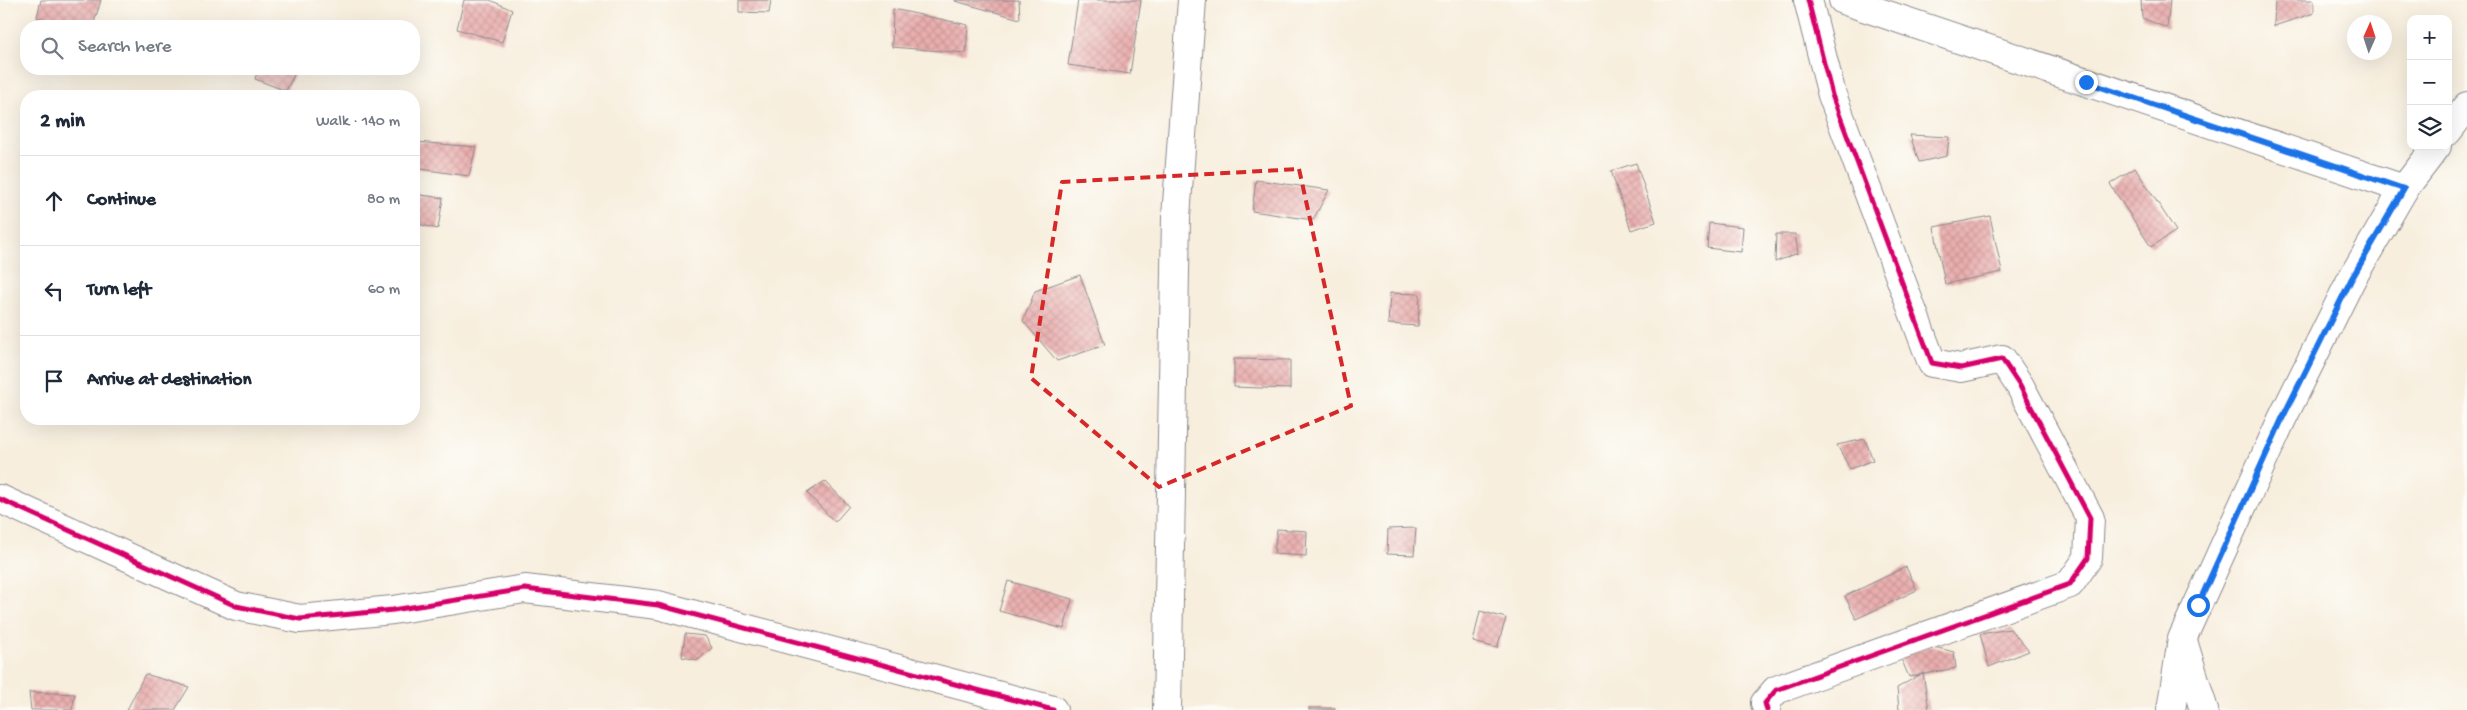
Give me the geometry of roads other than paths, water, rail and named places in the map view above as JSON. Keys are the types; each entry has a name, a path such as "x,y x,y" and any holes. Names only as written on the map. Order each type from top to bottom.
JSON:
{"street":[{"path":"1167,710 1176,217 1192,0"},
{"path":"1767,710 1766,704 1776,690 2070,584 2088,558 2090,518 2020,386 2002,359 1961,368 1932,363 1832,96 1808,0"},
{"path":"1843,0 2404,189"},
{"path":"2452,126 2467,106"},
{"path":"2171,710 2182,639 2282,419 2351,280 2404,189 2434,150"},
{"path":"0,499 236,606 245,608 300,619 393,610 526,589 649,604 1053,710"},
{"path":"2182,639 2204,710"}]}
